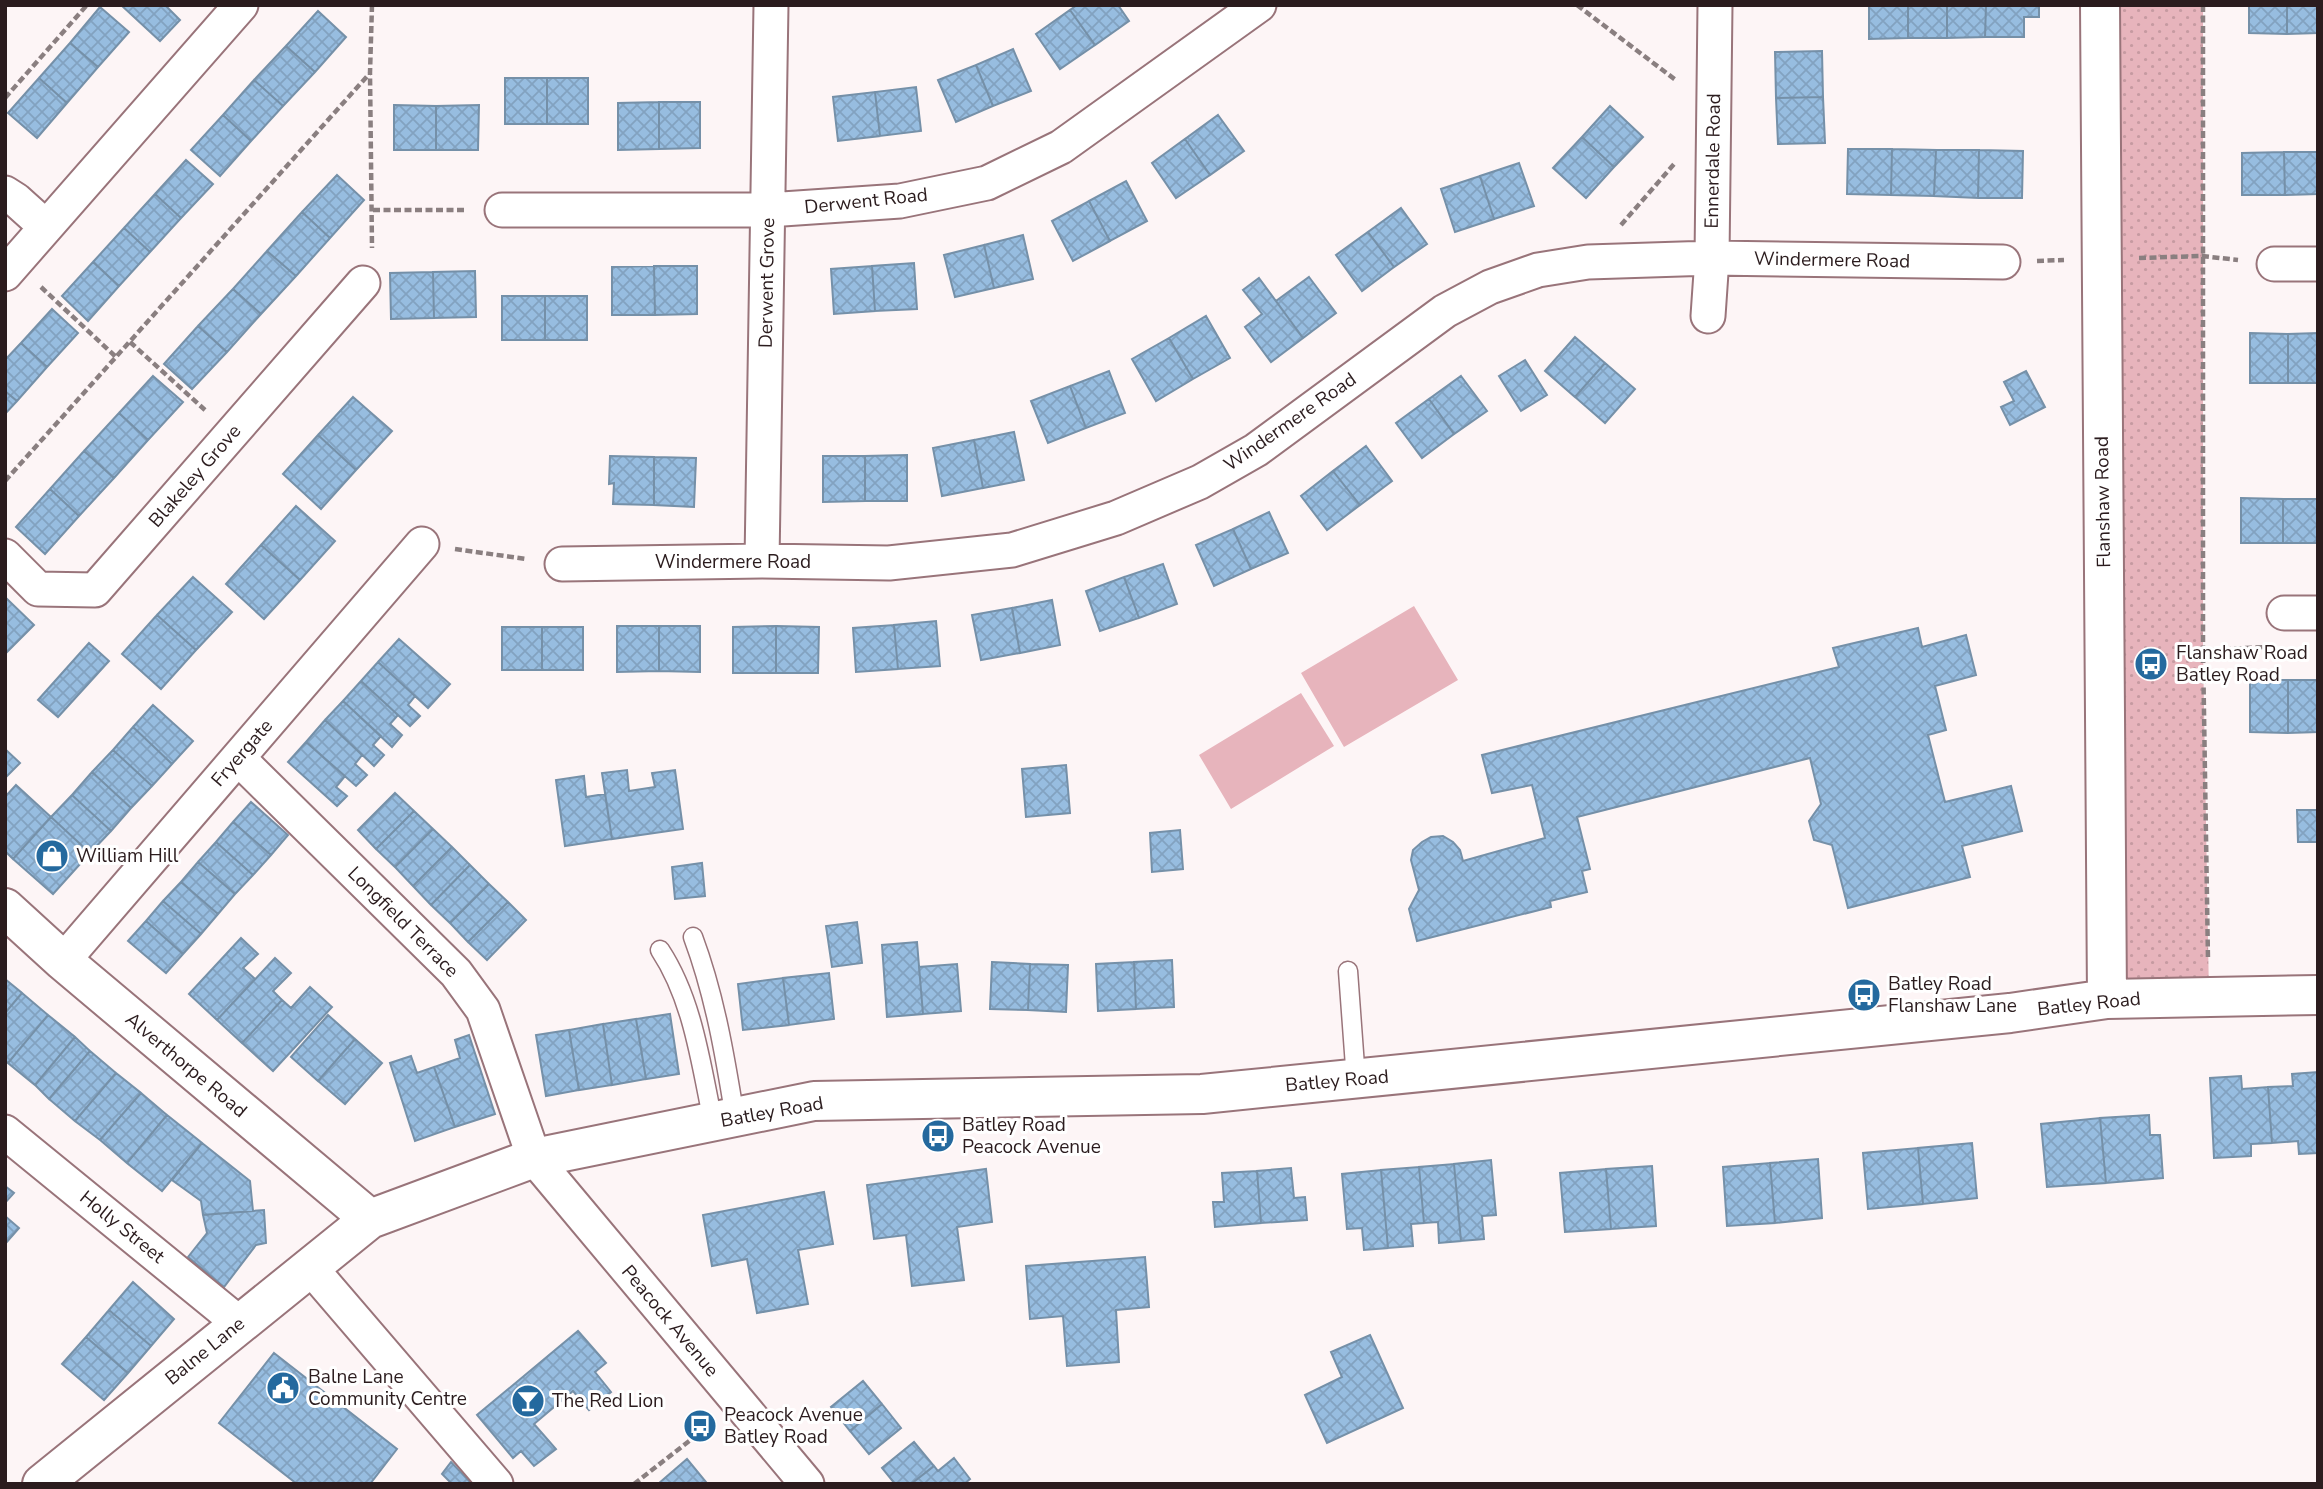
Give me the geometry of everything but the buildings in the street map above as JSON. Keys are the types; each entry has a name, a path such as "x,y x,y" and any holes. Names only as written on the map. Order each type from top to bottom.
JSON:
{"street":[{"path":"10,268 241,5"},
{"name":"Derwent Grove","path":"762,561 771,5"},
{"name":"Derwent Road","path":"502,211 768,210 900,201 987,183 1061,147 1259,5"},
{"name":"Ennerdale Road","path":"1708,316 1712,258 1715,5"},
{"name":"Flanshaw Road","path":"2100,5 2107,999"},
{"path":"5,193 46,227"},
{"name":"Windermere Road","path":"562,564 762,561 889,563 1012,550 1116,518 1200,482 1256,450 1446,311 1490,287 1526,275 1588,262 1712,258 2003,262"},
{"path":"2274,264 2318,264"},
{"name":"Blakeley Grove","path":"5,556 38,589 95,590 362,283"},
{"name":"Fryergate","path":"63,961 422,544"},
{"path":"2284,613 2318,612"},
{"name":"Longfield Terrace","path":"237,758 456,973 483,1010 534,1158"},
{"name":"Alverthorpe Road","path":"5,908 63,961 370,1219"},
{"name":"Batley Road","path":"370,1219 534,1158 814,1101 1202,1094 2010,1013 2107,999 2318,995"},
{"name":"Holly Street","path":"5,1132 239,1323"},
{"name":"Peacock Avenue","path":"534,1158 807,1484"},
{"name":"Balne Lane","path":"41,1484 370,1219"},
{"path":"309,1266 496,1484"}],"lane":[{"path":"692,937 705,969 717,1015 724,1120"},
{"path":"660,950 684,996 724,1120"},
{"path":"1349,971 1356,1080"}],"path":[{"path":"5,98 87,5"},
{"path":"362,283 373,244 370,73 372,5"},
{"path":"1577,5 1713,113 1588,262"},
{"path":"2203,5 2203,650 2209,996"},
{"path":"5,481 370,73"},
{"path":"373,210 502,211"},
{"path":"2003,262 2202,257 2274,264"},
{"path":"10,268 116,357"},
{"path":"131,342 232,434"},
{"path":"422,544 562,564"},
{"path":"2203,650 2266,647 2284,613"},
{"path":"634,1484 738,1402"}],"shaded area":[{"path":"2100,5 2203,5 2203,650 2209,996 2107,999"},
{"path":"1414,606 1458,680 1344,747 1301,673"},
{"path":"1301,693 1334,746 1231,809 1199,755"}],"place":[{"name":"Flanshaw Road Batley Road","path":"2151,664"},
{"name":"William Hill","path":"52,856"},
{"name":"Batley Road Flanshaw Lane","path":"1864,995"},
{"name":"Batley Road Peacock Avenue","path":"938,1136"},
{"name":"Balne Lane Community Centre","path":"283,1388"},
{"name":"The Red Lion","path":"528,1401"},
{"name":"Peacock Avenue Batley Road","path":"700,1426"}]}
